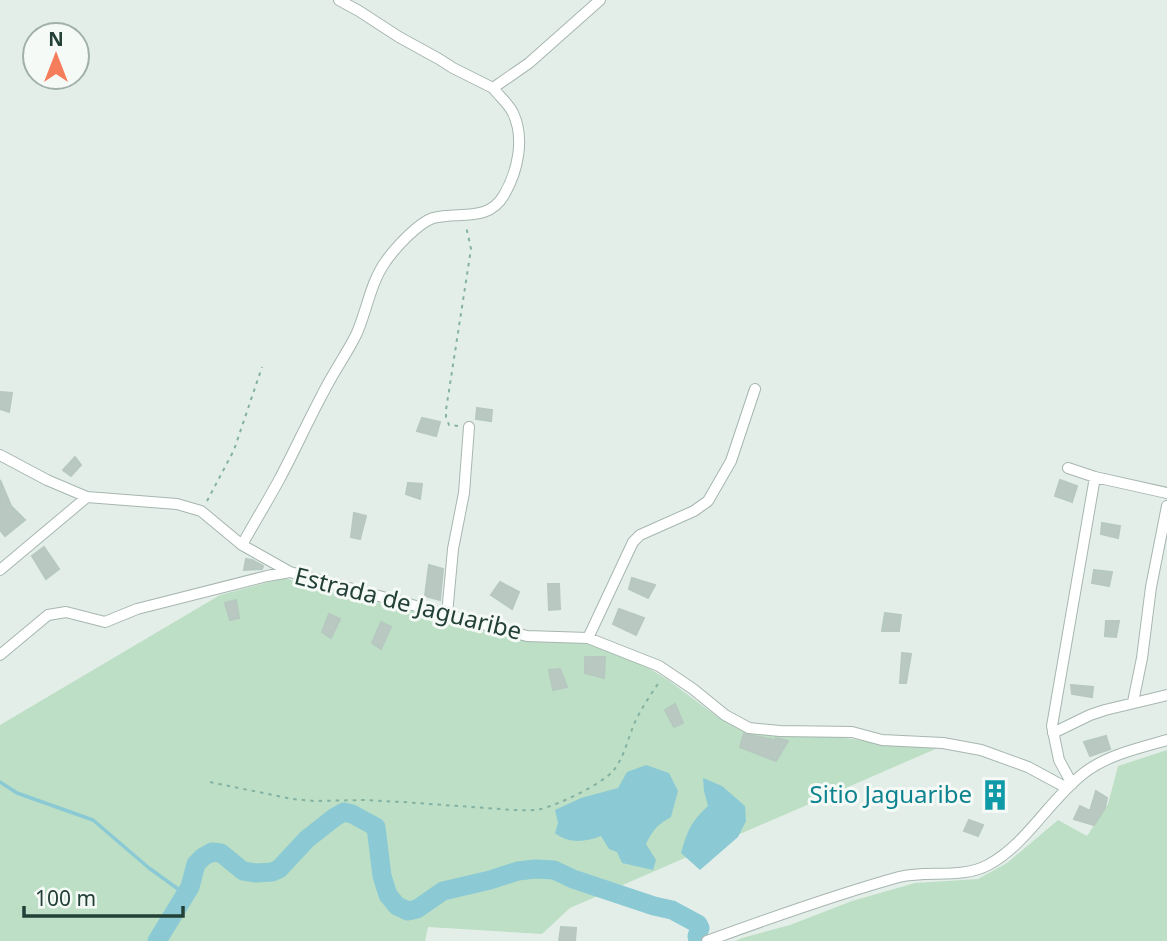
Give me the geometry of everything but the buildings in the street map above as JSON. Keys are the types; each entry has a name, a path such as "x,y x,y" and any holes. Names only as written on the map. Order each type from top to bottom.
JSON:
{"street":[{"path":"242,545 356,335 378,274 387,260 420,225 431,219 463,216 494,208 504,195 516,168 519,141 517,126 512,110 493,88 453,68 339,0"},
{"path":"493,88 529,63 600,0"},
{"path":"588,638 633,542 708,501 731,461 755,389"},
{"path":"447,614 453,549 464,493 469,427"},
{"path":"0,455 87,497 177,504 201,511 242,545 290,572"},
{"path":"1068,468 1095,477 1167,493"},
{"path":"1069,786 1059,760 1052,726 1095,477"},
{"path":"0,570 87,497"},
{"path":"1133,702 1167,506"},
{"name":"Estrada de Jaguaribe","path":"0,655 48,615 66,612 105,622 137,609 290,572 527,636 588,638 659,666 725,715 749,728 852,732 882,740 943,743 981,750 1069,786"},
{"path":"1053,733 1090,715 1167,695"},
{"path":"707,941 900,877 919,873 965,872 985,867 1012,848 1085,772 1138,748 1167,740"}],"path":[{"path":"463,216 471,249 446,417 449,425 469,427"},
{"path":"201,511 234,450 262,367"},
{"path":"210,782 314,802 363,800 514,810 544,808 601,782 613,771 635,722 667,671"}],"green space":[{"path":"284,578 497,633 584,641 634,659 668,680 719,718 748,731 940,747 570,908 542,934 428,927 425,941 0,941 0,725 220,595"},
{"path":"1167,750 1167,941 735,941 790,925 852,901 915,883 978,879 1007,863 1058,820 1087,836 1108,804 1118,766"}],"water":[{"path":"646,765 669,773 678,791 671,817 656,828 646,844 656,860 653,870 622,863 617,852 609,849 601,836 577,841 555,833 558,823 555,810 581,798 618,788 627,772"},
{"path":"703,778 722,786 745,806 746,821 738,837 700,870 681,853 690,827 708,806"}],"waterway":[{"path":"0,782 17,793 93,820 149,868 185,894"},
{"path":"157,941 190,887 196,864 203,857 212,852 221,853 243,871 272,872 279,869 307,839 344,812 376,827 382,876 388,895 397,906 408,911 417,909 443,891 518,871 554,870 573,879 672,910 698,924 698,941"}],"place":[{"name":"Sitio Jaguaribe","path":"995,795"}]}
